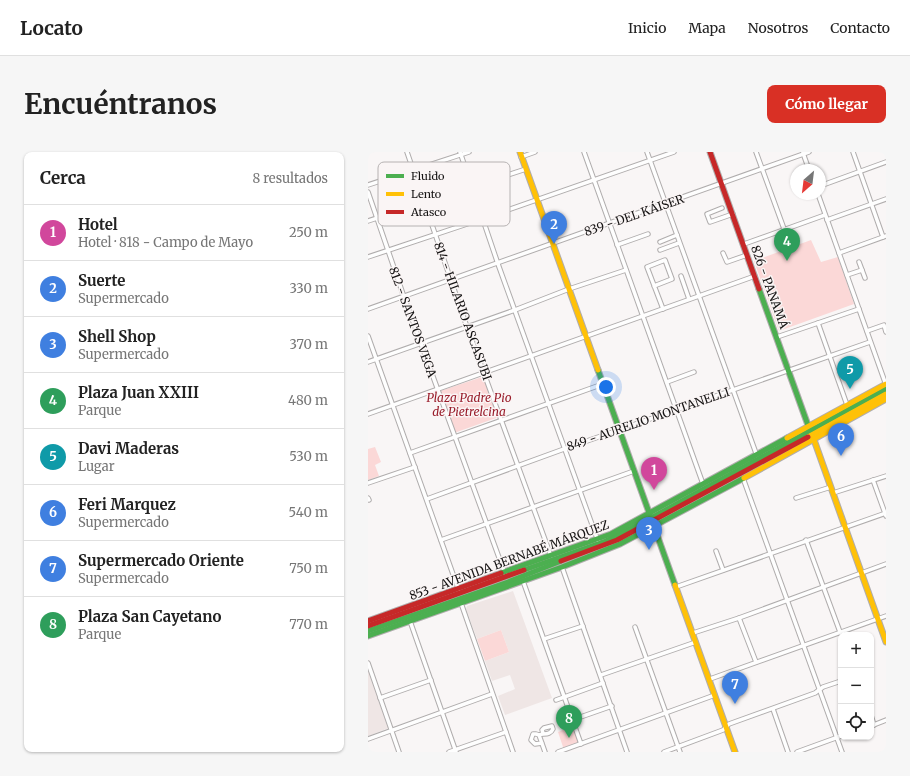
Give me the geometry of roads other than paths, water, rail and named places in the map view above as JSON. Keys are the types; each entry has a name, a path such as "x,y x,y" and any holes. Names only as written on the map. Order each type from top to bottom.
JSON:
{"street":[{"name":"814 - HILARIO ASCASUBI","path":"407,152 410,162"},
{"path":"435,162 460,153 469,152"},
{"path":"535,152 520,154 735,752"},
{"path":"584,152 704,486"},
{"path":"647,152 758,459"},
{"path":"510,209 674,152"},
{"name":"826 - PANAMÁ","path":"710,152 886,642"},
{"path":"756,152 791,248"},
{"name":"839 - DEL KÁISER","path":"368,309 498,264 809,152"},
{"path":"839,253 885,237 871,204 853,152"},
{"path":"803,153 807,164"},
{"path":"826,184 886,162"},
{"path":"510,174 526,169"},
{"path":"368,185 378,182"},
{"name":"812 - SANTOS VEGA","path":"368,192 378,221"},
{"path":"827,220 886,199"},
{"path":"820,200 886,384"},
{"path":"722,208 706,214 710,222 733,214"},
{"path":"744,244 825,215"},
{"path":"368,221 377,218"},
{"name":"812 - SANTOS VEGA","path":"380,226 437,390 507,580"},
{"name":"814 - HILARIO ASCASUBI","path":"432,226 532,508 552,559"},
{"path":"368,257 461,226"},
{"path":"484,226 598,542"},
{"path":"617,245 648,234"},
{"path":"660,242 677,235"},
{"path":"660,250 680,243"},
{"path":"724,253 727,262 747,255"},
{"path":"654,286 672,279 665,260 647,267 654,286 663,309"},
{"path":"859,262 865,278"},
{"path":"368,362 515,310 569,289 626,270"},
{"path":"847,275 862,270"},
{"path":"681,276 689,300"},
{"path":"368,414 755,276"},
{"path":"777,337 859,309"},
{"path":"818,323 848,405"},
{"path":"866,331 884,325 886,332"},
{"path":"368,336 459,591"},
{"name":"849 - AURELIO MONTANELLI","path":"426,499 732,389 870,342"},
{"path":"667,382 694,372"},
{"path":"410,453 603,384"},
{"name":"853 - AVENIDA BERNABÉ MÁRQUEZ","path":"368,636 461,603 552,559 651,520 743,478 848,405 886,384"},
{"name":"853 - AVENIDA BERNABÉ MÁRQUEZ","path":"368,631 507,580 606,546 758,459 811,432 886,389"},
{"name":"853 - AVENIDA BERNABÉ MÁRQUEZ","path":"368,621 459,591 507,580 523,581 615,546 651,520 704,486 886,394"},
{"name":"853 - AVENIDA BERNABÉ MÁRQUEZ","path":"811,432 886,399"},
{"path":"368,483 414,467"},
{"path":"441,540 634,471"},
{"path":"833,493 886,476"},
{"path":"743,478 819,690 838,735"},
{"path":"676,586 845,526 886,514 873,480"},
{"path":"796,498 830,487"},
{"path":"806,540 840,632 886,616"},
{"path":"606,546 615,546"},
{"path":"716,551 723,570"},
{"path":"693,632 739,618 886,564"},
{"path":"562,567 627,752"},
{"path":"523,581 581,744"},
{"name":"853 - AVENIDA BERNABÉ MÁRQUEZ","path":"368,626 459,591"},
{"path":"461,603 513,752"},
{"path":"431,609 444,609"},
{"path":"739,618 756,662"},
{"path":"410,621 456,751"},
{"path":"544,639 583,626"},
{"path":"635,627 680,752"},
{"path":"710,679 838,633"},
{"path":"601,675 696,642"},
{"path":"368,663 399,752"},
{"path":"380,698 431,680"},
{"path":"664,752 723,730 730,724 773,709 838,682"},
{"path":"556,700 603,683"},
{"path":"368,739 492,694"},
{"path":"558,752 570,750 619,729 715,695"},
{"path":"572,720 612,706"},
{"path":"773,709 788,752"},
{"path":"874,725 886,720"},
{"path":"449,752 456,751 506,732"},
{"path":"542,743 535,744 532,742 531,738 533,734 541,734 545,752"},
{"path":"797,752 838,737"},
{"path":"840,740 842,752"}],"place":[{"name":"Suerte","path":"554,244"},
{"name":"Plaza Juan XXIII","path":"787,261"},
{"name":"Davi Maderas","path":"850,389"},
{"name":"Feri Marquez","path":"841,456"},
{"name":"Hotel","path":"654,490"},
{"name":"Shell Shop","path":"649,550"},
{"name":"Supermercado Oriente","path":"735,704"},
{"name":"Plaza San Cayetano","path":"569,738"}],"park label":[{"name":"Plaza Padre Pio de Pietrelcina","path":"469,404"}]}
